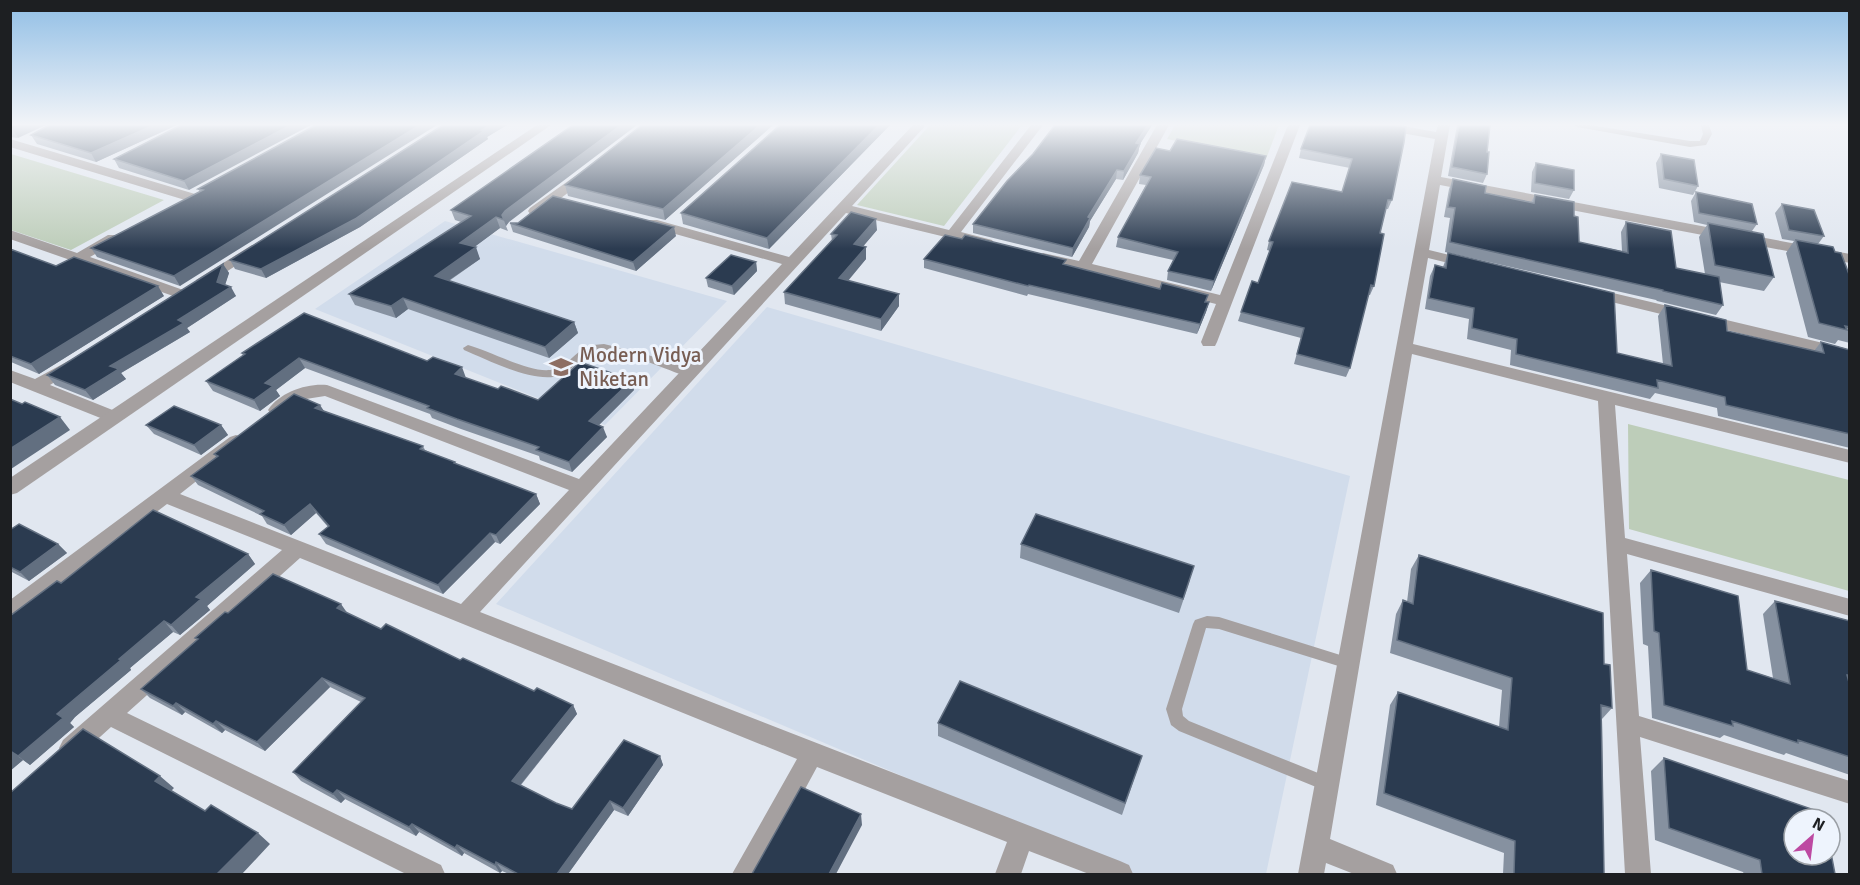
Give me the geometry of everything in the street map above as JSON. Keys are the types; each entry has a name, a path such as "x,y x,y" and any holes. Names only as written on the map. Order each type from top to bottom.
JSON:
{"street":[{"path":"87,166 195,194 170,208"},
{"path":"100,170 107,166"},
{"path":"15,480 114,417 484,166"},
{"path":"464,615 881,166"},
{"path":"952,235 1005,166"},
{"path":"1083,267 1140,166"},
{"path":"1209,342 1278,166"},
{"path":"1311,874 1437,166"},
{"path":"523,220 560,198 593,167"},
{"path":"1434,180 1850,260"},
{"path":"842,208 1007,248"},
{"path":"669,227 683,214"},
{"path":"634,218 792,262"},
{"path":"78,258 129,230"},
{"path":"10,234 181,294"},
{"path":"162,306 261,244"},
{"path":"1421,252 1480,266"},
{"path":"1029,253 1225,301"},
{"path":"1572,289 1838,352 1850,357"},
{"path":"1404,347 1850,457"},
{"path":"36,386 85,356"},
{"path":"10,375 114,417"},
{"path":"264,419 299,395 319,389 581,487"},
{"path":"1606,396 1638,874"},
{"path":"10,612 246,433"},
{"path":"164,495 812,754 1120,874"},
{"path":"1616,543 1850,608"},
{"path":"55,762 297,549"},
{"path":"109,715 432,874"},
{"path":"1628,723 1850,793"},
{"path":"746,874 812,754"},
{"path":"1008,874 1022,836"},
{"path":"1316,846 1384,874"}],"lane":[{"path":"468,348 546,375 563,370 586,350 595,347 613,350 689,373"},
{"path":"1327,784 1184,726 1176,720 1174,709 1200,624 1207,622 1219,623 1348,663"}],"shaded area":[{"name":"Modern Vidya Niketan","path":"445,221 727,301 605,425 315,309"},
{"path":"767,307 1350,476 1266,874 1134,874 496,604"}],"green space":[{"path":"11,166 52,166 164,200 71,250 11,230"},
{"path":"892,166 990,166 944,226 857,205"},
{"path":"1628,424 1849,480 1849,591 1629,529"}],"building":[{"path":"137,166 212,166 184,181"},
{"path":"240,166 353,166 174,276 91,248 203,190 198,189"},
{"path":"378,166 432,166 355,219 261,269 230,260"},
{"path":"514,166 565,166 505,211 502,215 504,220 496,217 460,243 476,247 435,276 574,322 545,347 403,298 391,306 349,294 471,216 451,210"},
{"path":"589,166 712,166 663,209 565,185"},
{"path":"734,166 838,166 767,238 681,213"},
{"path":"1021,166 1127,166 1124,171 1117,170 1088,217 1090,218 1073,248 973,224"},
{"path":"1145,166 1262,166 1214,281 1168,271 1178,252 1118,237 1151,177 1140,175"},
{"path":"1350,166 1399,166 1392,200 1388,200 1380,233 1384,234 1374,286 1371,285 1350,368 1297,354 1304,328 1241,312 1252,281 1258,283 1273,242 1269,241 1292,182 1342,192"},
{"path":"1452,166 1488,166 1487,174"},
{"path":"1536,166 1574,170 1574,190 1535,183"},
{"path":"1662,166 1695,166 1698,186 1664,179"},
{"path":"1453,179 1486,186 1485,193 1534,203 1535,195 1574,202 1574,216 1578,217 1579,242 1628,253 1626,222 1671,231 1676,268 1719,277 1723,305 1450,242 1455,208 1448,207"},
{"path":"1696,192 1752,204 1757,224 1699,213"},
{"path":"553,196 674,227 633,262 510,223 518,223"},
{"path":"1782,204 1814,210 1824,236 1789,230"},
{"path":"851,212 876,219 854,244 866,247 839,278 899,294 881,319 784,292 837,235 831,234"},
{"path":"1708,223 1763,234 1774,277 1715,265"},
{"path":"945,235 962,239 965,235 1066,260 1063,264 1160,289 1162,283 1208,295 1205,302 1209,302 1200,324 1028,286 924,259"},
{"path":"1796,240 1833,247 1835,252 1841,253 1850,277 1850,327 1845,326 1847,330 1819,323"},
{"path":"10,249 56,266 74,257 158,286 31,364 10,356"},
{"path":"1448,253 1614,293 1617,353 1672,366 1665,305 1726,320 1727,331 1824,353 1821,342 1850,350 1850,434 1726,405 1725,397 1657,380 1658,388 1516,354 1517,339 1472,328 1474,308 1429,298 1435,265 1446,268"},
{"path":"731,255 756,262 732,286 706,278"},
{"path":"223,264 217,282 231,287 178,320 184,323 110,366 119,369 85,390 47,375"},
{"path":"304,313 427,361 433,357 462,367 455,374 498,389 501,386 538,400 580,362 632,380 589,421 603,427 569,462 536,450 539,447 427,408 429,406 299,358 265,383 273,386 254,400 206,381 245,354 242,353"},
{"path":"294,394 320,405 315,408 423,446 420,449 536,494 496,535 490,533 438,585 319,534 329,526 310,504 284,525 260,514 264,511 191,476 218,456 214,454"},
{"path":"10,399 22,404 25,402 60,417 10,449"},
{"path":"174,406 221,425 194,445 146,425"},
{"path":"153,510 248,554 196,597 201,599 171,625 164,621 119,659 121,660 57,714 63,718 18,756 10,751 10,616 57,581 61,583"},
{"path":"1036,514 1194,566 1183,599 1021,544"},
{"path":"19,524 58,544 20,572 10,567 10,530"},
{"path":"1419,555 1603,613 1604,664 1610,665 1612,708 1601,705 1604,874 1514,874 1515,841 1384,793 1398,692 1508,730 1512,678 1397,640 1403,600 1413,604"},
{"path":"1651,570 1738,596 1747,670 1790,684 1775,601 1850,621 1850,675 1847,675 1850,686 1850,757 1732,721 1733,726 1664,705 1659,633 1654,631"},
{"path":"273,574 341,604 337,608 381,629 386,624 460,660 463,658 534,691 537,688 573,705 512,781 556,803 572,809 624,740 660,756 623,808 610,801 557,874 518,874 457,845 455,848 412,824 409,827 337,790 333,794 293,772 365,698 322,678 257,742 216,721 213,724 176,703 173,706 141,689 198,639 195,638"},
{"path":"960,681 1142,756 1125,803 938,723"},
{"path":"83,729 160,776 155,781 205,811 211,805 258,833 217,874 10,874 10,793"},
{"path":"1664,758 1806,807 1782,807 1782,867 1834,867 1835,874 1762,874 1760,860 1669,828"},
{"path":"801,787 861,814 829,874 752,874"}],"place":[{"name":"Modern Vidya Niketan","path":"561,367"}]}
